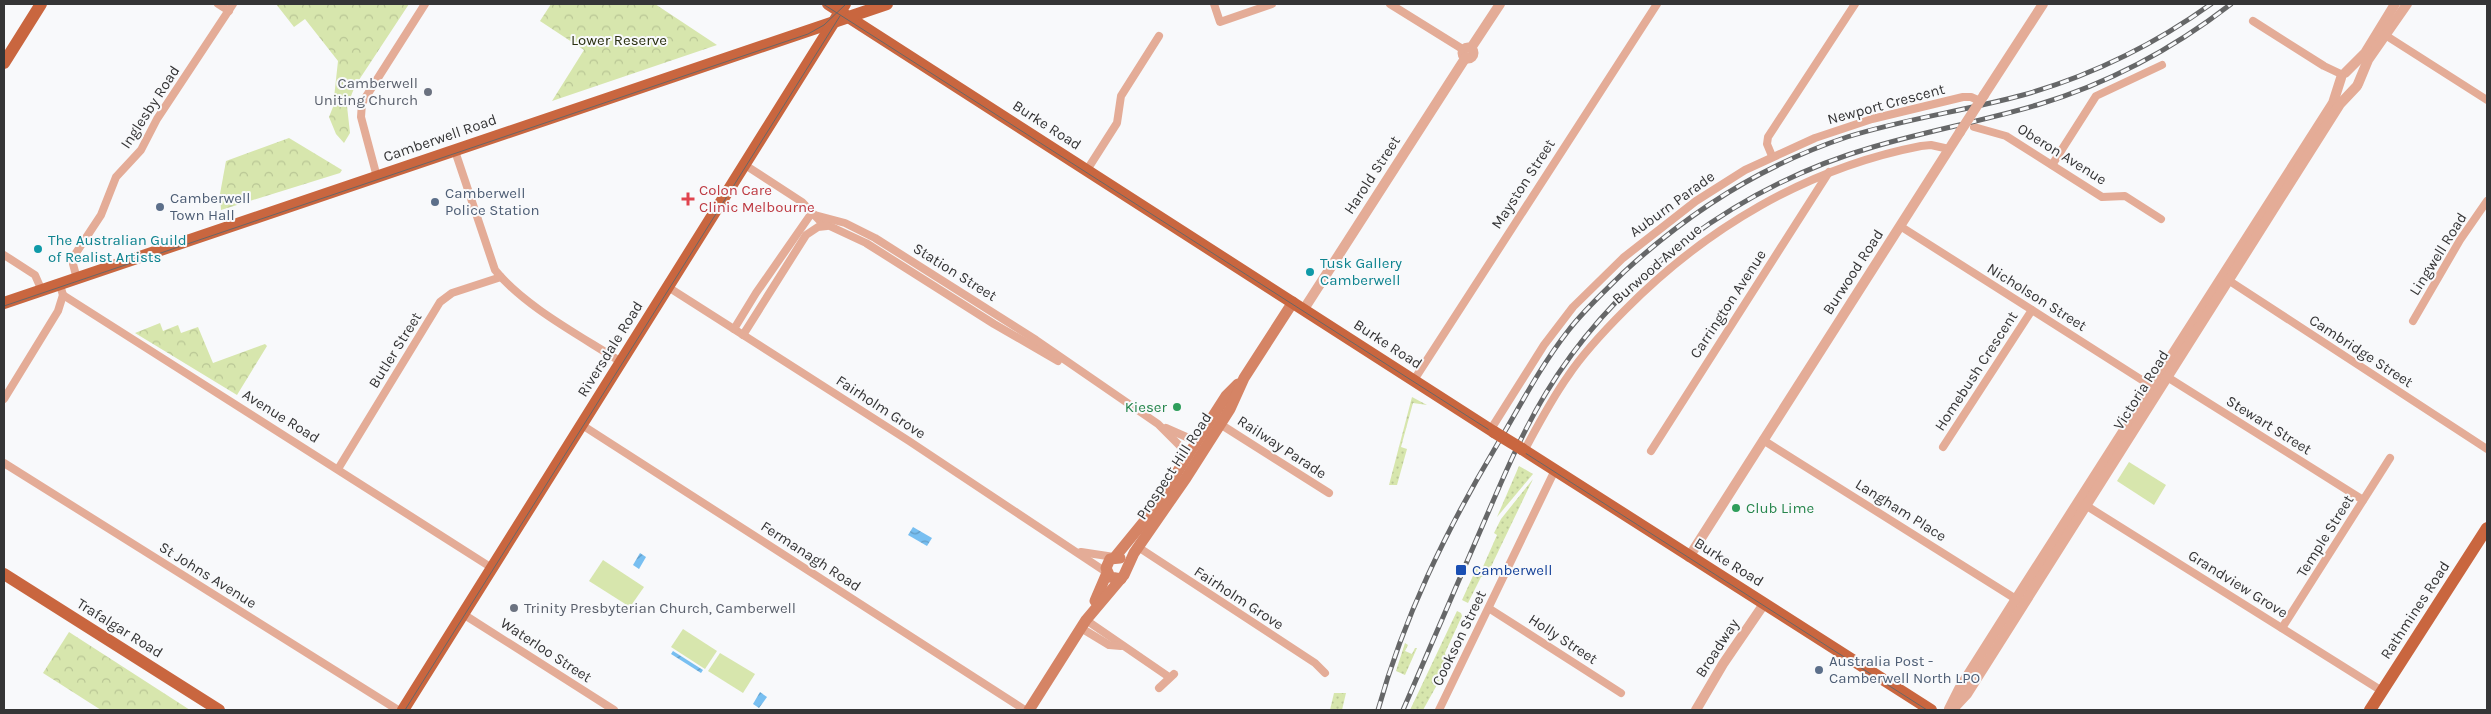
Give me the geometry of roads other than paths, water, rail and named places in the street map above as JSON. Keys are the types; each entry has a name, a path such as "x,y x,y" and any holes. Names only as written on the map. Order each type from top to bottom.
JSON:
{"main road":[{"path":"4,63 41,4"},
{"name":"Burke Road","path":"828,4 1299,305 1492,431 1931,710"},
{"name":"Camberwell Road","path":"4,303 42,291 61,290 77,279 456,151 842,14 887,4"},
{"name":"Riversdale Road","path":"403,710 842,14"},
{"name":"Prospect Hill Road","path":"1114,557 1132,546 1149,524 1244,378 1299,305"},
{"path":"1190,452 1197,450 1205,438"},
{"name":"Prospect Hill Road","path":"1176,484 1181,467 1190,452"},
{"name":"Rathmines Road","path":"2370,710 2487,528"},
{"name":"Prospect Hill Road","path":"1027,710 1083,624 1124,574 1132,546"},
{"path":"1114,557 1123,560 1124,574 1112,578 1107,573 1106,564 1114,557"},
{"name":"Prospect Hill Road","path":"1083,624 1107,573"},
{"name":"Trafalgar Road","path":"4,574 218,710"}],"street":[{"path":"218,4 231,7"},
{"path":"377,177 361,112 362,102 425,4"},
{"path":"1214,4 1220,22 1272,4"},
{"path":"1390,4 1467,52"},
{"name":"Harold Street","path":"1299,305 1500,4"},
{"name":"Mayston Street","path":"1414,380 1657,4"},
{"path":"1772,156 1767,144 1768,137 1854,4"},
{"name":"Burwood Road","path":"1690,557 1960,132 1979,98 2043,4"},
{"name":"Victoria Road","path":"1952,710 1967,694 2020,602 2224,278 2303,157 2340,104 2358,85 2395,4"},
{"name":"Victoria Road","path":"2303,157 2333,103 2343,75 2365,53 2407,4"},
{"name":"Inglesby Road","path":"77,279 73,264 74,256 101,215 114,181 141,150 157,119 231,7"},
{"path":"2253,21 2324,66 2343,75 2352,72 2357,74 2358,85 2350,90 2345,89 2341,83 2343,75"},
{"path":"2382,33 2487,100"},
{"path":"1087,170 1118,120 1121,96 1159,36"},
{"path":"2052,165 2096,96 2162,65"},
{"name":"Newport Crescent","path":"1772,156 1815,138 1872,118 1963,97 1979,98"},
{"name":"Oberon Avenue","path":"1974,127 2002,134 2102,196 2125,196 2161,219"},
{"name":"Burwood Avenue","path":"1523,450 1568,374 1606,329 1642,293 1701,242 1764,202 1829,172 1913,147 1931,145 1949,149"},
{"path":"456,151 495,270 542,310 621,362"},
{"name":"Auburn Parade","path":"1492,431 1558,326 1595,284 1623,258 1686,208 1745,170 1772,156"},
{"name":"Station Street","path":"745,165 800,201 811,214 829,226 884,255 977,314 1016,332"},
{"name":"Carrington Avenue","path":"1651,451 1829,172"},
{"name":"Lingwell Road","path":"2413,321 2460,240 2487,201"},
{"path":"734,329 811,214"},
{"name":"Station Street","path":"811,214 848,224 889,247 982,306 1016,332 1158,424 1189,438 1205,438"},
{"path":"844,233 848,224"},
{"path":"743,335 810,232 822,226 829,226"},
{"name":"Nicholson Street","path":"1900,226 2155,388"},
{"path":"884,255 889,247"},
{"path":"4,255 36,276 42,291"},
{"path":"781,260 788,266"},
{"path":"773,270 782,276"},
{"name":"Butler Street","path":"338,469 440,302 452,293 501,277"},
{"path":"932,286 937,277"},
{"name":"Cambridge Street","path":"2224,278 2487,449"},
{"path":"946,294 951,286"},
{"name":"Fairholm Grove","path":"668,288 1078,552 1107,573"},
{"path":"4,399 58,311 61,290"},
{"name":"Avenue Road","path":"61,290 492,568"},
{"path":"977,314 982,306"},
{"name":"Homebush Crescent","path":"1943,446 2032,310"},
{"name":"Stewart Street","path":"2163,375 2363,500"},
{"name":"Railway Parade","path":"1216,421 1329,494"},
{"name":"Station Street","path":"1158,424 1177,443 1190,452"},
{"name":"Fermanagh Road","path":"582,425 1027,710"},
{"name":"Langham Place","path":"1763,440 2020,602"},
{"path":"1177,443 1183,456 1181,467"},
{"name":"Temple Street","path":"2282,628 2390,458"},
{"name":"St Johns Avenue","path":"4,462 398,710"},
{"name":"Cookson Street","path":"1439,710 1490,609 1556,470"},
{"name":"Grandview Grove","path":"2082,503 2382,691"},
{"name":"Fairholm Grove","path":"1132,546 1314,663 1325,673"},
{"name":"Fairholm Grove","path":"1078,552 1114,557"},
{"name":"Victoria Road","path":"1949,710 1959,689 2020,602"},
{"name":"Broadway","path":"1696,710 1723,664 1764,604"},
{"name":"Holly Street","path":"1490,609 1621,693"},
{"name":"Waterloo Street","path":"463,614 614,710"},
{"path":"1083,624 1171,675 1159,688"}],"water":[{"path":"913,527 932,538 927,546 908,535"},
{"path":"640,553 646,557 639,569 633,565"},
{"path":"673,651 703,670 701,673 671,654"},
{"path":"760,692 767,697 759,708 753,704"}],"tram line":[{"path":"823,4 1927,710"},
{"path":"4,306 808,34 824,25 846,4"},
{"path":"405,710 840,16"}],"railway":[{"path":"1378,710 1400,642 1427,576 1476,481 1529,389 1557,345 1574,323 1624,272 1649,250 1728,192 1785,161 1847,137 2023,95 2073,79 2144,46 2211,4"},
{"path":"1403,710 1519,443 1537,409 1575,350 1609,310 1646,273 1687,240 1731,210 1776,185 1824,164 1873,147 2017,111 2089,87 2163,50 2231,4"}],"place":[{"name":"Camberwell Uniting Church","path":"428,92"},
{"name":"Colon Care Clinic Melbourne","path":"688,199"},
{"name":"Camberwell Police Station","path":"435,202"},
{"name":"Camberwell Town Hall","path":"160,207"},
{"name":"The Australian Guild of Realist Artists","path":"38,249"},
{"name":"Tusk Gallery Camberwell","path":"1310,272"},
{"name":"Kieser","path":"1177,407"},
{"name":"Club Lime","path":"1736,508"},
{"name":"Camberwell","path":"1461,570"},
{"name":"Trinity Presbyterian Church, Camberwell","path":"514,608"},
{"name":"Australia Post - Camberwell North LPO","path":"1819,670"}],"park label":[{"name":"Lower Reserve","path":"619,40"}]}
